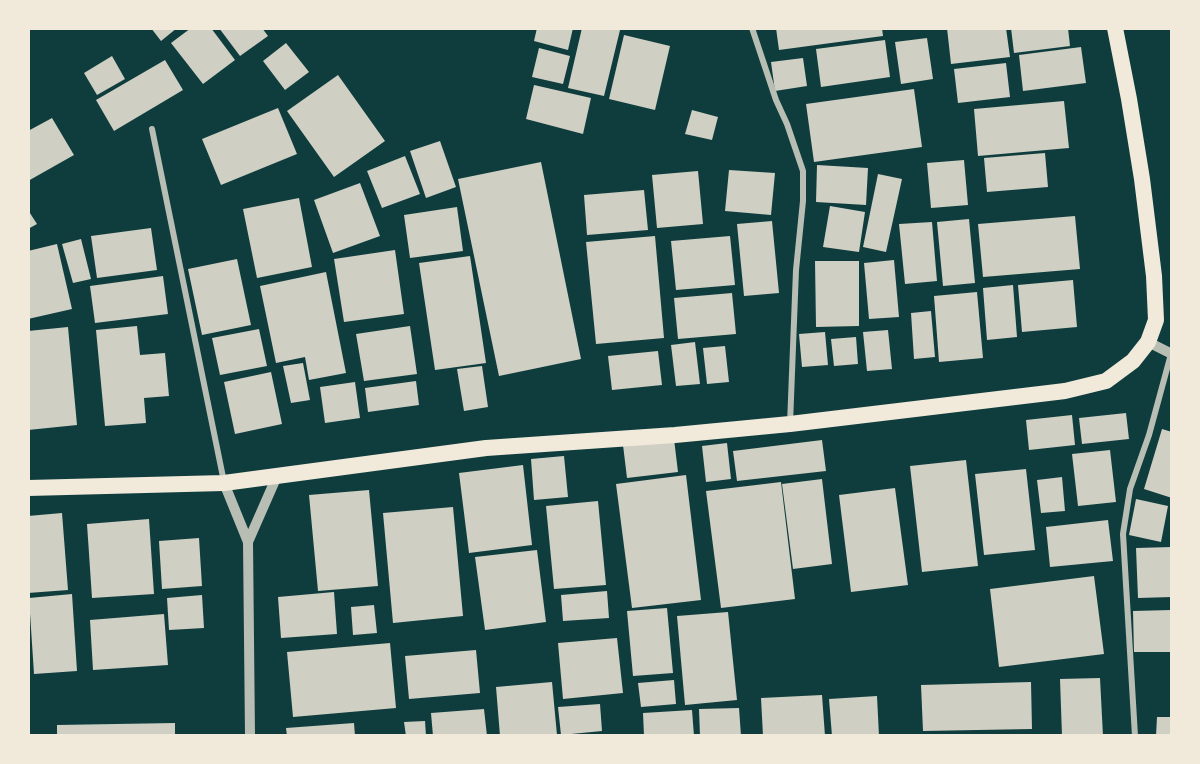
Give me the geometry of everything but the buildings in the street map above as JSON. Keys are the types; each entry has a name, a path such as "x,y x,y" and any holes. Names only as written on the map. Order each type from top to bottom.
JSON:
{"highway":[{"path":"28,488 224,483 486,448 675,435 790,424 1065,391 1106,381 1133,361 1148,342 1156,320 1154,276 1136,145 1115,28"}],"street":[{"path":"752,28 803,171 803,201 796,270 790,424"},
{"path":"152,129 224,483 249,542 250,735"},
{"path":"1135,735 1123,534 1130,489 1149,435 1172,354 1148,342"},
{"path":"249,542 277,476"}]}
